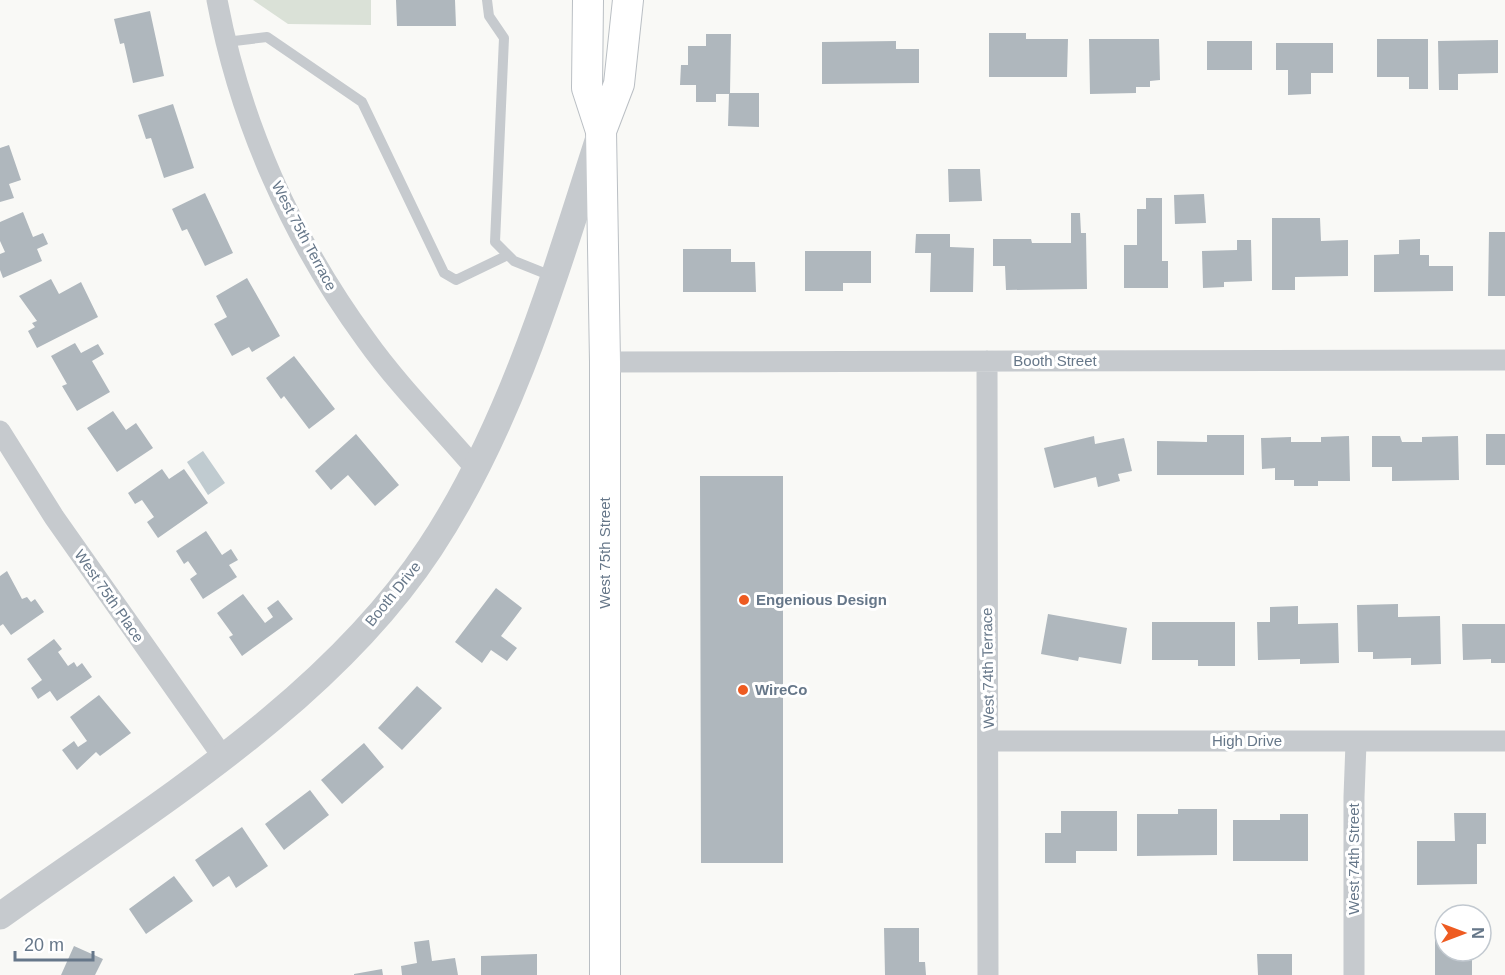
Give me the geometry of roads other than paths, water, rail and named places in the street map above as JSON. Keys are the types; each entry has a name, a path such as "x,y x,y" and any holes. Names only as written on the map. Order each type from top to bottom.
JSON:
{"main road":[{"name":"West 75th Street","path":"588,0 587,88 601,131 605,362 604,975"},
{"name":"West 75th Street","path":"601,131 619,84 628,0"}],"street":[{"name":"West 75th Terrace","path":"217,0 226,42 246,111 274,182 318,269 366,341 475,468"},
{"name":"Booth Drive","path":"0,916 222,757 303,692 379,614 430,548 475,468 526,357 555,277 601,131"},
{"name":"Booth Street","path":"605,362 1505,360"},
{"name":"West 74th Terrace","path":"987,362 988,975"},
{"name":"West 75th Place","path":"0,431 54,517 222,757"},
{"name":"High Drive","path":"989,741 1356,743 1505,741"},
{"name":"West 74th Street","path":"1354,975 1356,743"}],"lane":[{"path":"488,0 489,16 504,38 495,243 514,261 555,277"},
{"path":"226,42 267,37 362,102 444,273 456,280 508,255"}],"place":[{"name":"Engenious Design","path":"744,600"},
{"name":"WireCo","path":"743,690"}]}
